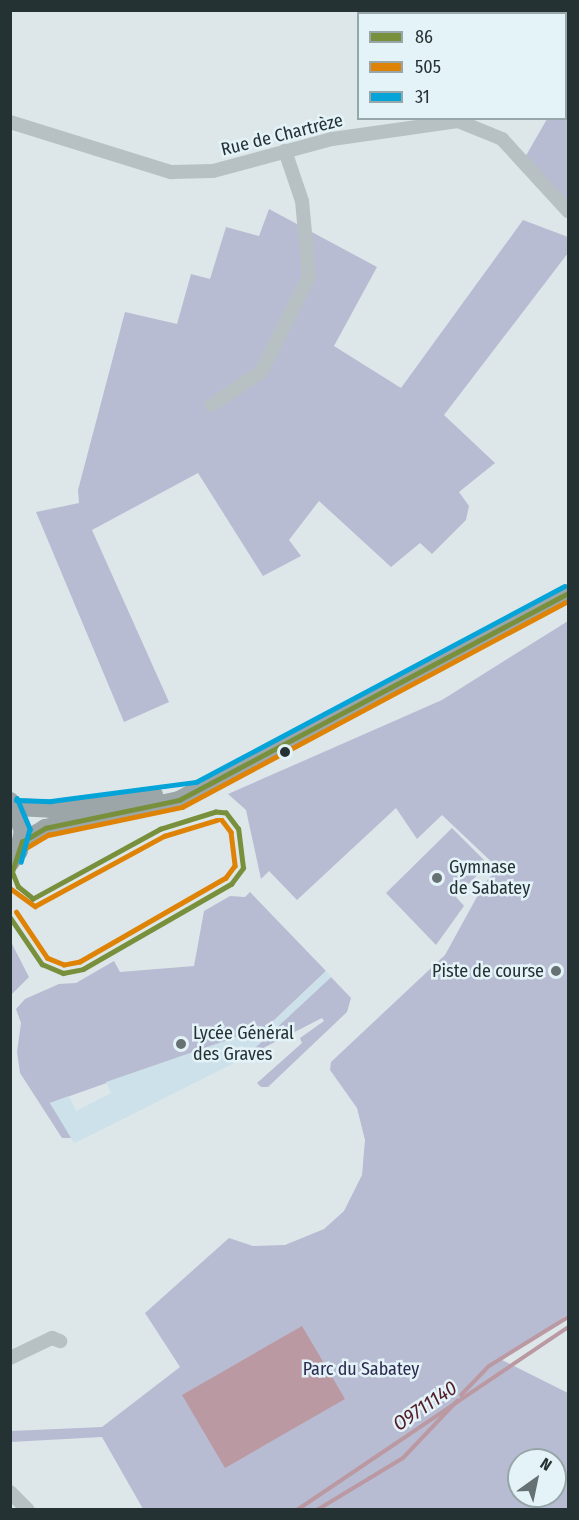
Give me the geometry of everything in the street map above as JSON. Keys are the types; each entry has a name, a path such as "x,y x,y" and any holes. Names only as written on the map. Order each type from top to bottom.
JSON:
{"main road":[{"path":"22,842 45,828 160,806 198,789 568,593"},
{"path":"10,863 22,842 23,830 13,804 51,809 198,789"}],"street":[{"name":"Rue de Chartrèze","path":"10,122 171,172 213,171 332,139 458,121 502,139 568,211"},
{"path":"212,405 261,372 309,276 302,201 285,151"},
{"path":"10,1358 52,1338 60,1341"},
{"path":"10,1492 28,1509"}],"green space":[{"path":"525,11 568,11 568,211 524,159 546,120 567,120 567,12"},
{"path":"269,209 377,267 334,346 401,388 523,220 568,237 568,253 444,415 495,463 459,492 469,506 466,520 432,554 420,543 391,567 319,501 289,540 301,556 263,576 198,473 92,530 169,702 124,722 36,512 79,503 78,490 125,312 177,324 191,274 210,279 226,227 259,236"},
{"name":"Parc du Sabatey","path":"568,621 568,1314 502,1360 568,1393 568,1509 143,1509 102,1437 11,1442 11,1431 102,1427 180,1367 145,1313 229,1238 253,1246 285,1245 324,1229 344,1211 362,1175 365,1140 357,1108 330,1070 331,1062 445,955 484,884 498,868 442,815 417,839 396,808 297,900 269,871 261,879 246,810 228,794 442,700"},
{"name":"Gymnase de Sabatey","path":"452,828 488,864 456,897 464,906 436,945 386,893"},
{"path":"250,892 326,971 268,1026 50,1103 72,1138 62,1138 20,1073 17,1052 21,1023 16,1009 25,999 59,984 76,983 114,961 120,972 194,966 204,911 230,896 245,897"},
{"path":"11,942 29,977 10,995"},
{"path":"331,977 351,998 347,1012 268,1087 261,1087 257,1083 302,1043 300,1038 324,1021 322,1018 244,1058"}],"shaded area":[{"path":"326,971 331,977 244,1058 85,1138 74,1143 50,1103 69,1096 76,1111 111,1093 106,1082 268,1026"},
{"path":"302,1326 345,1399 225,1468 182,1395"}],"waterway":[{"path":"461,1395 489,1366 568,1317"},
{"name":"O9711140","path":"297,1510 568,1327"},
{"path":"317,1510 403,1458 457,1401"}],"transit line":[{"name":"31","path":"16,800 51,801 196,782 564,586"},
{"name":"86","path":"22,842 45,828 179,800 568,593"},
{"name":"505","path":"26,848 48,835 182,807 568,601"},
{"name":"31","path":"17,798 30,829 21,862"},
{"name":"86","path":"10,917 42,964 63,973 83,969 231,884 243,868 238,829 226,813 216,812 161,829 33,899 18,887 12,872 22,842"},
{"name":"505","path":"10,888 35,906 164,836 217,820 222,820 231,832 235,866 226,878 80,962 64,965 47,958 16,912"}],"place":[{"name":"Gymnase de Sabatey","path":"437,878"},
{"name":"Piste de course","path":"556,971"},
{"name":"Lycée Général des Graves","path":"181,1044"}]}
